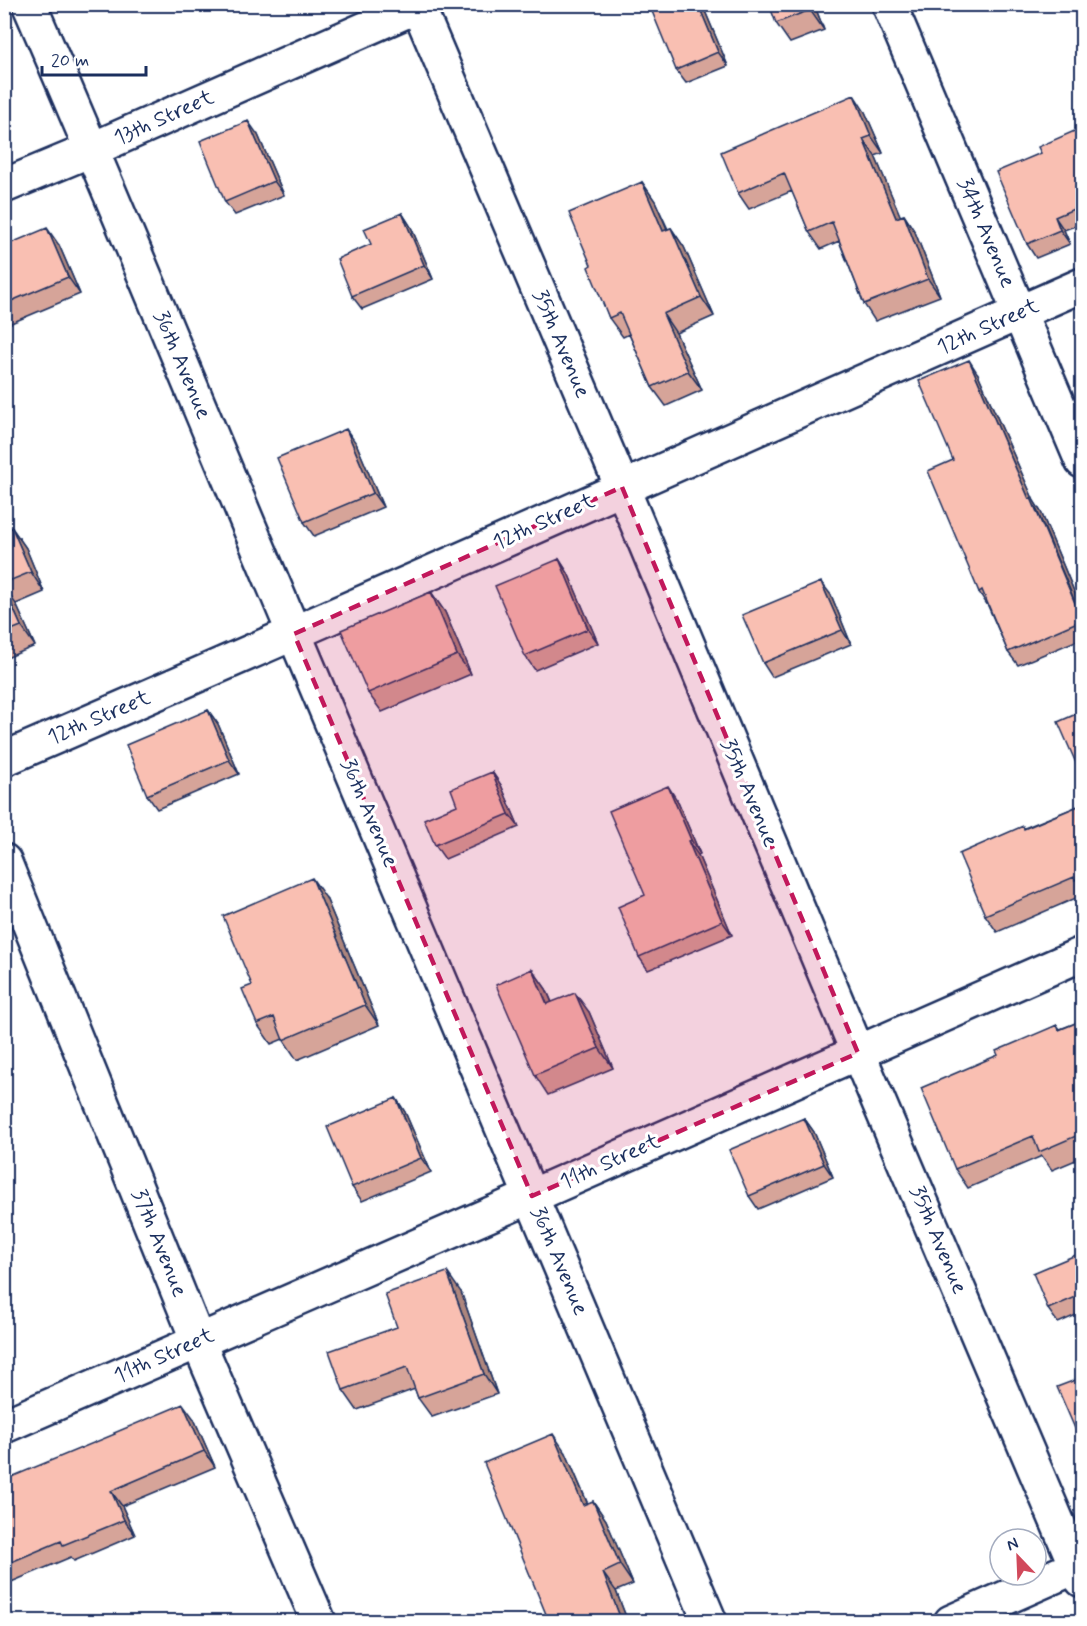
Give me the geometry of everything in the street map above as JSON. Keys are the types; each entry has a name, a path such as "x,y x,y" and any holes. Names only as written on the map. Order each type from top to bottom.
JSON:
{"street":[{"name":"36th Avenue","path":"29,4 93,149 294,634 710,1622"},
{"name":"34th Avenue","path":"889,4 1083,461"},
{"name":"13th Street","path":"4,186 419,5"},
{"name":"35th Avenue","path":"419,5 858,1053 1081,1570"},
{"name":"12th Street","path":"4,759 294,634 1083,285"},
{"name":"37th Avenue","path":"4,861 198,1341 319,1622"},
{"name":"11th Street","path":"4,1426 1083,954"},
{"path":"951,1622 1081,1570"}],"highlighted area":[{"path":"622,487 858,1053 532,1196 294,634"}],"building":[{"path":"649,4 698,4 718,52 676,70"},
{"path":"769,4 808,4 810,10 776,23"},
{"path":"854,95 871,136 863,139 896,218 904,215 928,279 864,304 832,222 809,232 784,173 738,193 721,152"},
{"path":"248,121 274,181 225,202 200,141"},
{"path":"1079,129 1083,136 1083,205 1055,217 1060,230 1027,244 996,172 1041,153 1038,147"},
{"path":"642,182 663,231 671,228 701,297 663,314 688,371 652,387 620,313 609,318 588,267 591,265 569,213"},
{"path":"402,213 424,265 352,296 337,259 371,244 364,229"},
{"path":"47,228 68,277 4,304 4,246"},
{"path":"969,360 1029,499 1031,498 1082,620 1008,652 982,590 979,592 928,471 953,460 919,381"},
{"path":"346,429 373,493 304,522 277,458"},
{"path":"12,528 31,572 4,583 4,531"},
{"path":"559,559 588,629 525,656 495,586"},
{"path":"821,582 842,630 763,663 742,615"},
{"path":"4,588 21,626 4,633"},
{"path":"431,592 457,655 368,693 341,630"},
{"path":"208,710 229,760 147,795 126,745"},
{"path":"1083,711 1083,779 1058,722"},
{"path":"492,772 509,814 435,845 424,819 457,805 451,789"},
{"path":"668,786 691,840 688,841 722,921 639,957 618,907 645,895 609,811"},
{"path":"1083,804 1083,877 1075,880 1074,877 985,915 959,854 1023,826 1024,829"},
{"path":"312,878 365,1005 283,1040 274,1017 257,1024 242,989 252,985 223,916"},
{"path":"532,969 547,1004 575,993 599,1048 535,1075 496,985"},
{"path":"1083,1020 1083,1133 1039,1152 1033,1136 955,1169 921,1088 998,1055 996,1051 1057,1025 1059,1030"},
{"path":"396,1098 421,1158 352,1187 327,1127"},
{"path":"804,1118 824,1164 749,1196 729,1150"},
{"path":"1083,1252 1083,1294 1048,1309 1033,1273"},
{"path":"447,1272 484,1374 418,1398 407,1367 343,1390 329,1351 397,1327 385,1294"},
{"path":"1083,1377 1083,1447 1057,1387"},
{"path":"183,1404 204,1451 111,1491 124,1520 63,1545 61,1541 4,1565 4,1480"},
{"path":"553,1434 583,1505 593,1501 620,1565 603,1573 622,1622 543,1622 548,1619 484,1463"}]}
